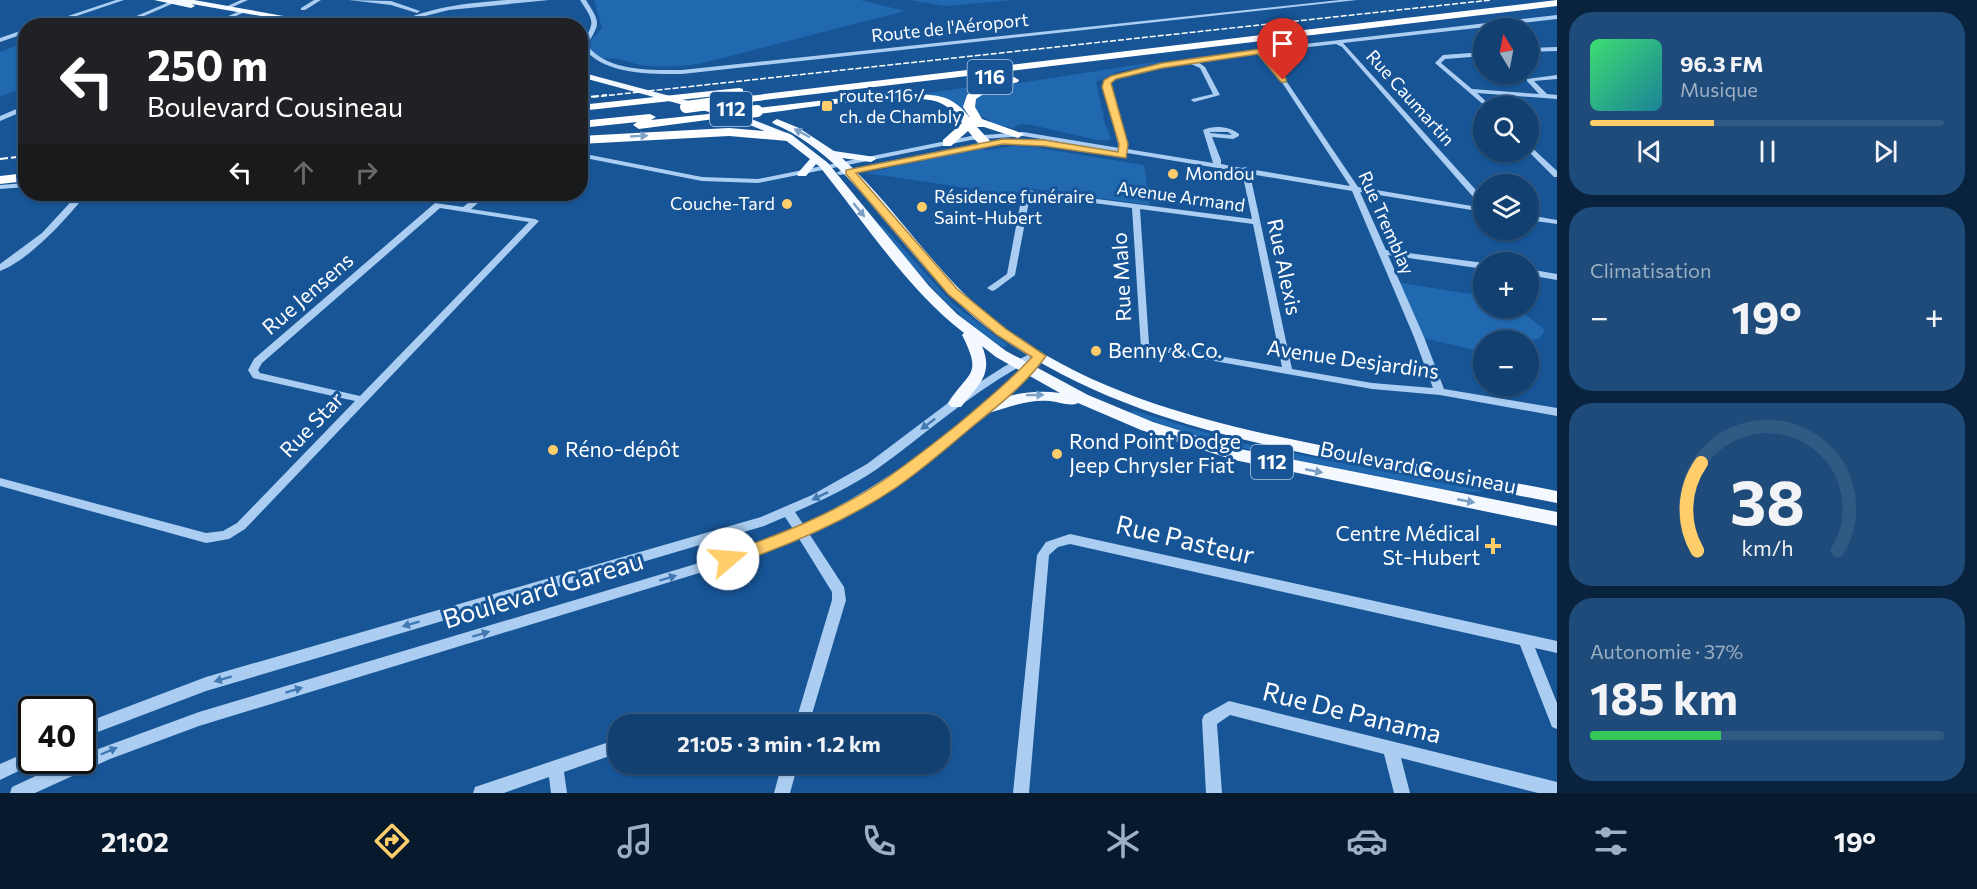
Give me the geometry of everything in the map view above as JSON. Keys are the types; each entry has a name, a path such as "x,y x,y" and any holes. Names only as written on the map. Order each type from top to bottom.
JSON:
{"highway":[{"name":"116","path":"588,117 685,102 723,102 1557,3"},
{"name":"116","path":"588,124 1557,9"},
{"path":"1060,74 1155,61 1241,45"},
{"path":"588,107 648,97 685,102 1030,60 1114,55"},
{"path":"966,86 1019,79 984,89 971,97 969,105 973,122"},
{"path":"588,131 946,88"},
{"path":"890,96 926,97 945,101 973,122 987,139"},
{"path":"973,122 1018,134"},
{"path":"947,143 973,122"},
{"path":"588,140 729,132 788,137"},
{"path":"0,173 18,171"},
{"path":"0,180 18,178"}],"main road":[{"path":"158,0 226,8 266,18"},
{"path":"177,1 280,18"},
{"path":"588,72 685,102"},
{"path":"588,77 648,97"},
{"path":"670,99 756,123 788,137 816,158 802,174"},
{"name":"112","path":"685,102 781,123 808,136 846,168"},
{"path":"831,154 872,159"},
{"name":"112","path":"816,158 829,172"},
{"name":"Boulevard Cousineau","path":"846,168 952,291 994,326 1038,355 1133,400 1222,430 1282,444 1557,497"},
{"name":"Boulevard Cousineau","path":"829,172 927,293 966,329 1022,367 1097,405 1184,439 1241,455 1557,519"},
{"path":"956,403 976,378 982,363 966,329"},
{"path":"985,409 1013,398 1032,395 1050,395 1097,405"}],"street":[{"path":"60,18 106,0"},
{"path":"65,18 121,0"},
{"path":"226,8 245,0"},
{"path":"303,9 318,0"},
{"path":"351,0 391,3 417,10"},
{"path":"399,18 417,10 448,3 484,0"},
{"path":"410,18 452,7 546,0"},
{"path":"574,0 594,21"},
{"path":"583,0 594,17 594,21"},
{"name":"Route de l'Aéroport","path":"588,50 592,55 623,66 673,73 1354,0"},
{"path":"135,18 177,1"},
{"path":"226,18 239,12"},
{"path":"1123,152 1106,87 1108,81 1133,71 1260,51 1557,16"},
{"name":"Route de l'Aéroport","path":"588,39 595,29 594,21"},
{"path":"0,40 18,34"},
{"name":"Rue Caumartin","path":"1336,42 1344,46 1473,192"},
{"path":"1548,48 1550,45 1557,44"},
{"path":"1539,49 1557,49"},
{"name":"Rue Tremblay","path":"1260,51 1283,80 1356,189 1440,392"},
{"path":"1473,55 1443,57 1438,63 1476,96"},
{"path":"1191,61 1203,69 1218,95 1194,100"},
{"path":"1545,96 1529,80 1557,77"},
{"path":"1470,91 1557,97"},
{"path":"0,119 18,111"},
{"path":"605,159 669,178 714,186 772,185 1018,134 1473,208"},
{"path":"1208,135 1217,165"},
{"path":"846,168 872,159 947,143 987,139 1123,152 1245,171"},
{"path":"588,156 683,176 720,181 763,181 829,172"},
{"path":"1539,157 1557,175"},
{"name":"Rue Alexis","path":"1245,171 1288,372"},
{"path":"0,187 18,186"},
{"name":"Avenue Armand","path":"992,288 1011,275 1026,195 1030,192 1256,222"},
{"path":"0,268 32,247 56,226 76,201"},
{"path":"465,210 476,201"},
{"name":"Rue Jensens","path":"364,400 257,376 253,370 258,361 438,205 465,210"},
{"name":"Rue Malo","path":"1136,206 1144,346"},
{"name":"Rue Star","path":"0,482 206,538 225,536 241,526 536,221 465,210"},
{"path":"1539,219 1557,222"},
{"path":"1382,252 1473,264"},
{"path":"1539,274 1557,277"},
{"name":"Avenue Desjardins","path":"1144,346 1372,386 1440,392 1557,412"},
{"name":"Boulevard Gareau","path":"96,726 206,684 736,531 788,511 871,467 956,403 1022,367 1038,355"},
{"name":"Boulevard Gareau","path":"18,793 55,774 136,740 199,718 762,548 840,513 887,486 985,409 1022,367"},
{"path":"788,511 839,591 839,600 805,714"},
{"name":"Rue Pasteur","path":"1021,793 1043,555 1047,548 1056,541 1070,539 1557,647"},
{"path":"1525,640 1557,722"},
{"name":"Rue De Panama","path":"1214,793 1209,720 1229,708 1557,790"},
{"path":"1390,747 1402,793"},
{"path":"481,793 608,750"},
{"path":"0,772 18,764"},
{"path":"556,768 559,793"},
{"path":"782,793 787,774"}],"shaded area":[{"path":"594,0 860,0 905,11 699,64 655,66 601,58 589,49 591,40 602,28"},
{"path":"909,0 1014,0 946,6"},
{"path":"18,45 18,89 0,97 0,52"},
{"path":"1163,62 1116,72 1096,82 1103,119 1111,138 1108,140 1097,140 1032,125 1020,124 1012,128 995,124 980,115 973,107 976,96 1000,86"},
{"path":"998,83 967,97 964,105 980,132 962,110 921,94"},
{"path":"1013,146 1033,147 1144,165 1150,205 1033,189 1023,190 1020,196 866,173 979,148 987,150"},
{"path":"882,225 953,304 1008,345 1004,348 952,307 907,260 879,226"},
{"path":"1395,282 1473,294 1473,318 1530,318 1545,330 1539,338 1539,330 1473,330 1473,350 1419,337"},
{"path":"1132,410 1241,443 1484,491 1465,492 1440,488 1260,452 1162,425 1131,413"}],"railway":[{"path":"593,97 1491,0"},
{"path":"588,97 607,95"},
{"path":"0,159 18,157"}],"place":[{"name":"route 116 / ch. de Chambly","path":"827,106"},
{"name":"Mondou","path":"1173,174"},
{"name":"Couche-Tard","path":"787,204"},
{"name":"Résidence funéraire Saint-Hubert","path":"922,207"},
{"name":"Benny & Co.","path":"1096,351"},
{"name":"Réno-dépôt","path":"553,450"},
{"name":"Rond Point Dodge Jeep Chrysler Fiat","path":"1057,454"},
{"name":"Centre Médical St-Hubert","path":"1493,546"}],"route":[{"path":"728,559 780,541 827,520 887,486 985,409 1022,376 1040,356 1002,332 952,291 849,172 1003,141 1044,143 1123,156 1124,148 1106,87 1110,79 1133,71 1260,51 1264,53 1283,80"}]}
